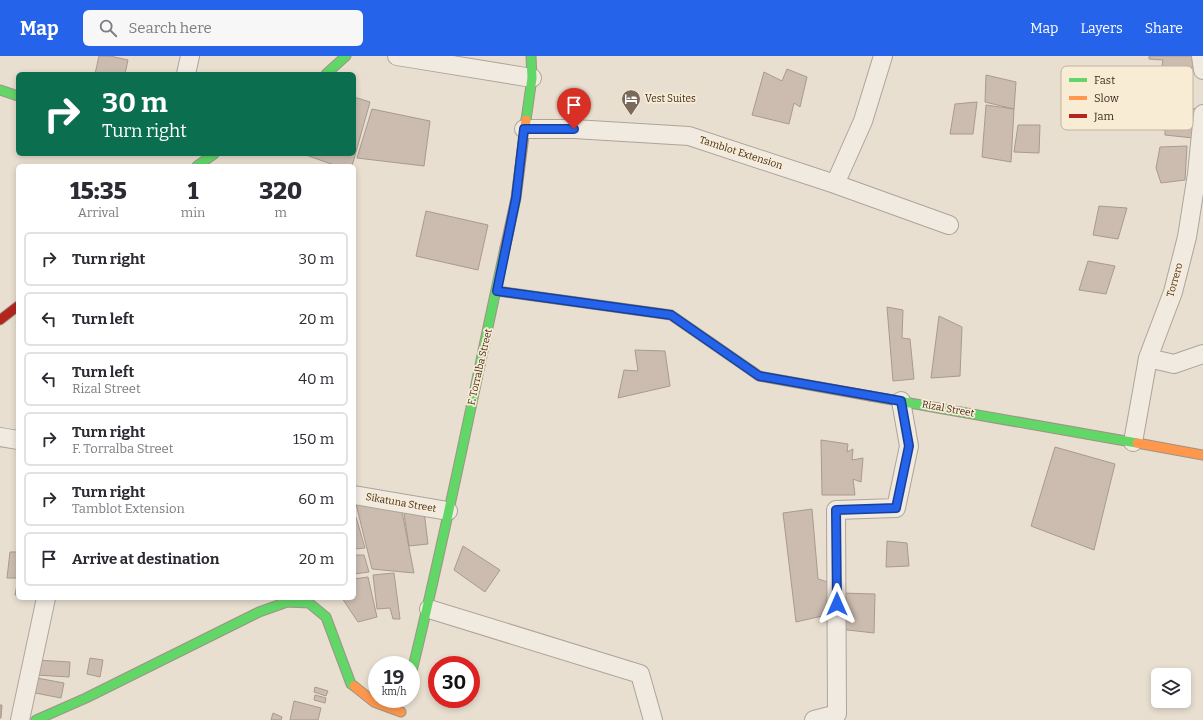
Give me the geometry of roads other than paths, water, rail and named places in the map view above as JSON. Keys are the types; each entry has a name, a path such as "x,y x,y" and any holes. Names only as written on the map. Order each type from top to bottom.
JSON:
{"street":[{"path":"186,72 190,56"},
{"path":"328,72 346,56"},
{"path":"397,56 532,78"},
{"name":"F. Torralba Street","path":"416,656 429,609 448,511 516,198 532,78 531,56"},
{"path":"835,184 863,121 883,56"},
{"path":"1201,56 1203,70"},
{"path":"0,90 16,95"},
{"name":"Torrero","path":"1134,442 1148,358 1173,292 1187,237 1197,174 1203,114"},
{"name":"Tamblot Extension","path":"524,129 574,129 689,136 835,184 949,224"},
{"path":"200,164 210,156"},
{"name":"Rizal Street","path":"497,291 671,315 759,376 1203,455"},
{"path":"0,320 16,308"},
{"path":"1148,358 1174,364 1203,354"},
{"path":"814,720 837,714 836,510 896,508 909,446 901,401"},
{"path":"0,437 16,440"},
{"name":"Sikatuna Street","path":"356,495 448,511"},
{"path":"20,720 46,600"},
{"path":"36,720 46,717 86,698 259,612 287,602 309,603 326,617 351,684 374,702 401,712"},
{"path":"429,609 640,674 653,720"}],"place":[{"name":"Vest Suites","path":"631,116"}]}
